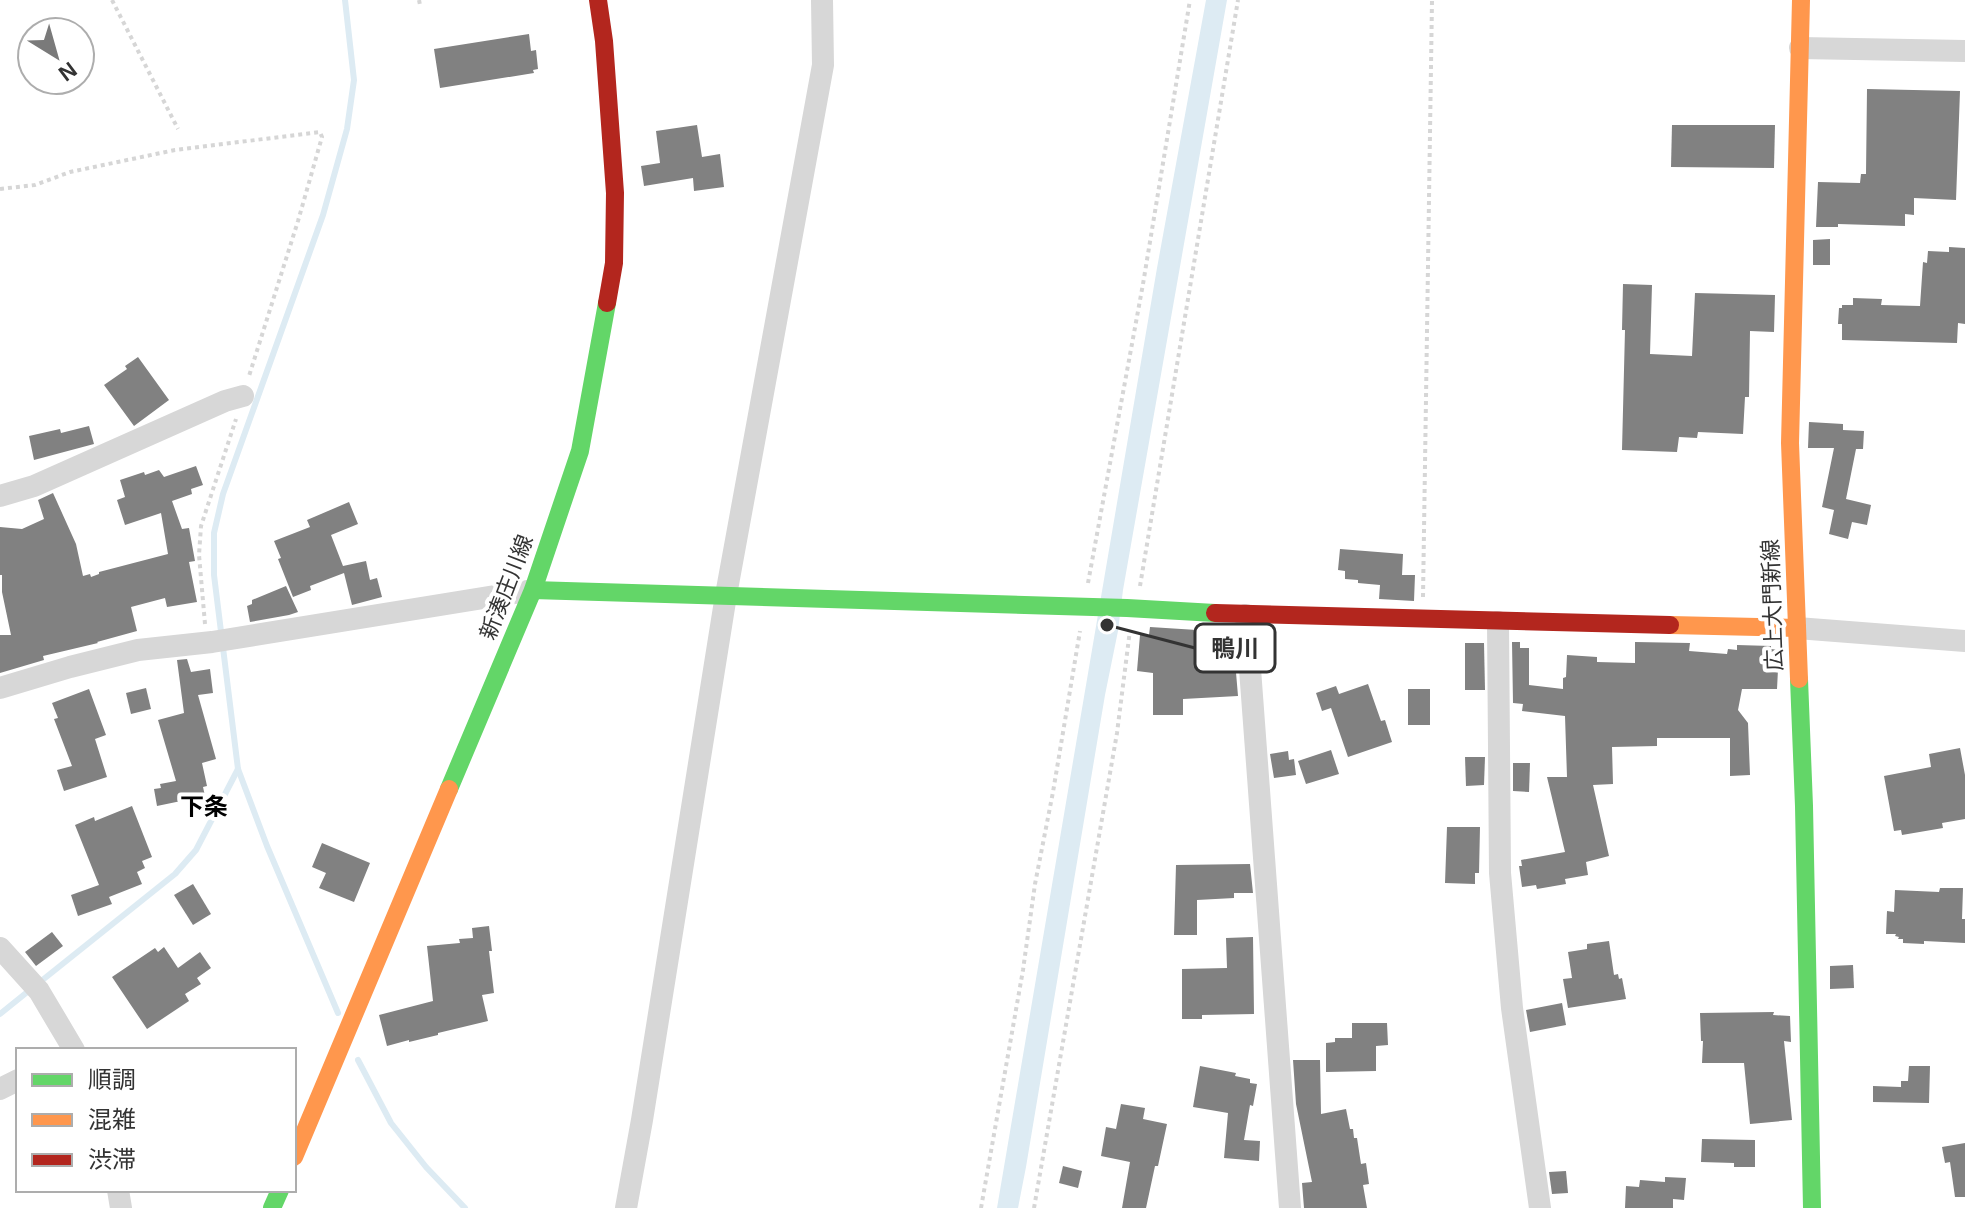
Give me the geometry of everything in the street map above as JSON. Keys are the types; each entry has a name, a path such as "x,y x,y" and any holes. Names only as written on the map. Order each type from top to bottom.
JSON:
{"main road":[{"name":"新湊庄川線","path":"296,1152 533,590 580,451 614,263 615,193 598,0"},
{"name":"広上大門新線","path":"1801,0 1790,443 1804,806 1812,1208"},
{"path":"533,590 1091,607 1246,615 1797,628"}],"street":[{"path":"626,1208 726,595 823,65 822,0"},
{"path":"1800,48 1965,51"},
{"path":"0,496 34,486 225,401 243,396"},
{"path":"0,688 138,650 216,641 533,590"},
{"path":"1246,615 1290,1208"},
{"path":"1498,622 1500,873 1512,1008 1540,1208"},
{"path":"1797,628 1965,641"},
{"path":"0,948 39,991 73,1048"}],"path":[{"path":"112,0 178,129"},
{"path":"1034,1208 1117,733 1132,609 1238,0"},
{"path":"1423,619 1432,0"},
{"path":"0,189 35,185 70,172 175,150 320,132 322,137 298,221 201,526 199,555 216,641"}],"shaded area":[{"path":"1206,0 1227,0 1026,1167 1018,1208 997,1208 1157,268"}],"building":[{"path":"529,34 531,51 536,50 538,69 533,70 534,73 440,88 434,49"},
{"path":"1867,89 1960,91 1956,200 1914,198 1914,215 1905,214 1905,226 1838,224 1838,227 1816,227 1818,182 1860,183 1861,174 1866,174"},
{"path":"697,125 702,157 720,154 724,187 694,191 693,178 644,186 641,166 660,163 656,131"},
{"path":"1672,125 1775,125 1774,168 1671,167"},
{"path":"1830,239 1830,265 1813,265 1813,240"},
{"path":"1949,247 1965,248 1965,324 1958,323 1957,343 1842,340 1842,324 1838,324 1842,305 1853,305 1853,298 1882,299 1881,305 1920,306 1923,262 1927,263 1928,251 1949,252"},
{"path":"1623,284 1652,285 1650,354 1692,356 1695,293 1775,295 1774,332 1750,331 1749,397 1745,397 1743,434 1698,432 1697,438 1679,437 1677,452 1622,450"},
{"path":"138,357 169,400 134,426 104,385"},
{"path":"1809,422 1843,424 1843,430 1864,431 1863,449 1856,449 1846,499 1871,505 1867,525 1852,522 1848,539 1829,534 1834,510 1822,507 1834,448 1808,448"},
{"path":"89,426 94,444 34,460 29,436"},
{"path":"196,466 203,485 191,489 192,494 172,501 182,529 189,528 195,561 189,562 197,602 167,607 165,598 131,607 137,631 43,656 44,660 0,673 0,635 11,635 0,575 0,527 22,529 44,519 38,500 53,493 76,544 83,576 90,574 91,577 99,572 168,554 161,513 125,525 117,500 125,497 120,480 159,470 164,477"},
{"path":"349,502 358,524 331,535 343,566 366,561 370,580 377,578 382,597 352,605 344,573 310,586 311,590 293,597 274,541 310,527 307,520"},
{"path":"1340,549 1403,554 1402,575 1415,575 1414,601 1379,599 1380,585 1345,579 1345,571 1338,570"},
{"path":"286,586 298,612 250,622 247,606 252,604 252,600"},
{"path":"1150,627 1197,630 1197,640 1225,638 1226,649 1234,649 1238,696 1183,699 1183,715 1153,715 1153,673 1137,671 1140,635 1149,635"},
{"path":"1512,642 1520,642 1520,648 1529,648 1529,685 1563,689 1567,655 1597,657 1597,662 1635,663 1635,642 1690,643 1689,651 1727,654 1728,649 1737,650 1737,645 1771,646 1771,649 1779,650 1777,689 1742,689 1738,710 1748,723 1750,775 1730,776 1730,738 1657,738 1657,746 1612,747 1613,784 1593,785 1609,856 1586,862 1588,875 1565,879 1566,884 1537,889 1536,885 1522,887 1521,860 1565,852 1547,777 1567,777 1565,716 1522,711 1523,704 1513,703"},
{"path":"1465,643 1484,643 1485,690 1465,690"},
{"path":"187,659 191,672 210,669 213,693 198,695 216,759 202,763 207,786 203,787 205,796 157,806 154,789 161,788 160,784 176,781 158,720 184,713 177,660"},
{"path":"1368,684 1392,742 1348,757 1331,708 1322,711 1316,693 1336,686 1339,694"},
{"path":"146,688 151,709 131,714 126,693"},
{"path":"89,689 106,735 95,739 107,777 64,791 57,770 72,766 54,719 58,718 52,703"},
{"path":"1408,689 1430,689 1430,725 1408,725"},
{"path":"1960,748 1965,775 1965,819 1942,823 1943,828 1902,835 1901,830 1894,831 1884,776 1931,767 1929,754"},
{"path":"1331,750 1339,774 1306,784 1298,761"},
{"path":"1288,751 1289,760 1294,759 1296,775 1274,778 1270,754"},
{"path":"1465,757 1485,757 1484,785 1466,786"},
{"path":"1513,763 1530,763 1529,792 1513,791"},
{"path":"132,806 152,857 142,861 145,868 137,872 142,884 109,897 112,904 78,916 71,895 99,885 75,825 94,817 95,821"},
{"path":"1447,827 1480,827 1479,873 1475,873 1475,884 1445,883"},
{"path":"322,843 370,863 354,902 319,888 326,873 312,867"},
{"path":"1250,864 1253,893 1234,893 1234,898 1197,900 1197,935 1174,935 1176,865"},
{"path":"193,884 211,914 193,925 174,895"},
{"path":"1940,888 1963,888 1965,943 1903,943 1903,939 1898,939 1896,934 1886,934 1887,911 1894,912 1895,890 1939,892"},
{"path":"489,926 494,993 482,995 488,1021 387,1046 379,1015 433,1001 427,946 460,943 459,939 473,938 472,928"},
{"path":"52,932 63,946 36,966 25,952"},
{"path":"1253,937 1254,1014 1202,1015 1202,1019 1182,1019 1182,969 1227,968 1226,938"},
{"path":"1609,941 1614,975 1622,978 1626,999 1568,1008 1563,979 1572,978 1568,952 1587,949 1587,944"},
{"path":"164,947 178,968 200,952 211,968 197,978 201,984 185,994 189,1001 147,1029 112,977 155,948 158,952"},
{"path":"1853,965 1854,988 1830,989 1830,966"},
{"path":"1562,1003 1566,1025 1530,1032 1526,1010"},
{"path":"1774,1012 1773,1015 1790,1016 1791,1042 1784,1041 1792,1120 1750,1124 1744,1063 1702,1063 1700,1013"},
{"path":"1352,1023 1387,1023 1388,1045 1376,1046 1376,1071 1326,1072 1326,1043 1335,1042 1335,1038 1352,1038"},
{"path":"1293,1060 1320,1060 1321,1114 1346,1109 1350,1129 1357,1138 1361,1164 1366,1163 1369,1184 1363,1185 1367,1208 1304,1208 1302,1183 1312,1182 1296,1104"},
{"path":"1200,1066 1236,1073 1235,1076 1257,1084 1244,1140 1260,1141 1259,1161 1224,1158 1228,1113 1193,1107"},
{"path":"1909,1066 1930,1066 1929,1103 1873,1102 1873,1086 1901,1087 1901,1081 1908,1081"},
{"path":"1121,1104 1145,1108 1143,1119 1167,1124 1146,1208 1122,1208 1130,1162 1101,1156 1106,1127 1116,1129"},
{"path":"1702,1139 1755,1140 1755,1167 1701,1162"},
{"path":"1965,1143 1965,1197 1955,1197 1950,1162 1945,1163 1942,1147"},
{"path":"1063,1166 1082,1171 1078,1188 1059,1183"},
{"path":"1566,1171 1568,1193 1552,1194 1549,1172"},
{"path":"1665,1177 1686,1178 1684,1200 1673,1199 1673,1208 1625,1208 1626,1186 1639,1187 1640,1180 1665,1182"}],"waterway":[{"path":"338,1013 238,769 214,575 214,533 223,494 323,215 347,129 354,80 345,0"},
{"path":"40,982 175,874 196,850 238,769"},
{"path":"0,1014 31,989"},
{"path":"358,1060 391,1123 426,1167 465,1208"}],"traffic: fast":[{"path":"449,789 533,590 580,451 607,303"},
{"path":"533,590 1215,613"},
{"path":"1799,679 1812,1208"},
{"path":"272,1208 279,1192"}],"traffic: slow":[{"path":"1799,679 1790,443 1801,0"},
{"path":"1670,625 1797,628"},
{"path":"296,1152 449,789"}],"traffic: jam":[{"path":"598,0 615,193 614,263 607,303"},
{"path":"1215,613 1670,625"}],"place":[{"name":"鴨川","path":"1107,625"}],"district":[{"name":"下条","path":"204,807"}]}
